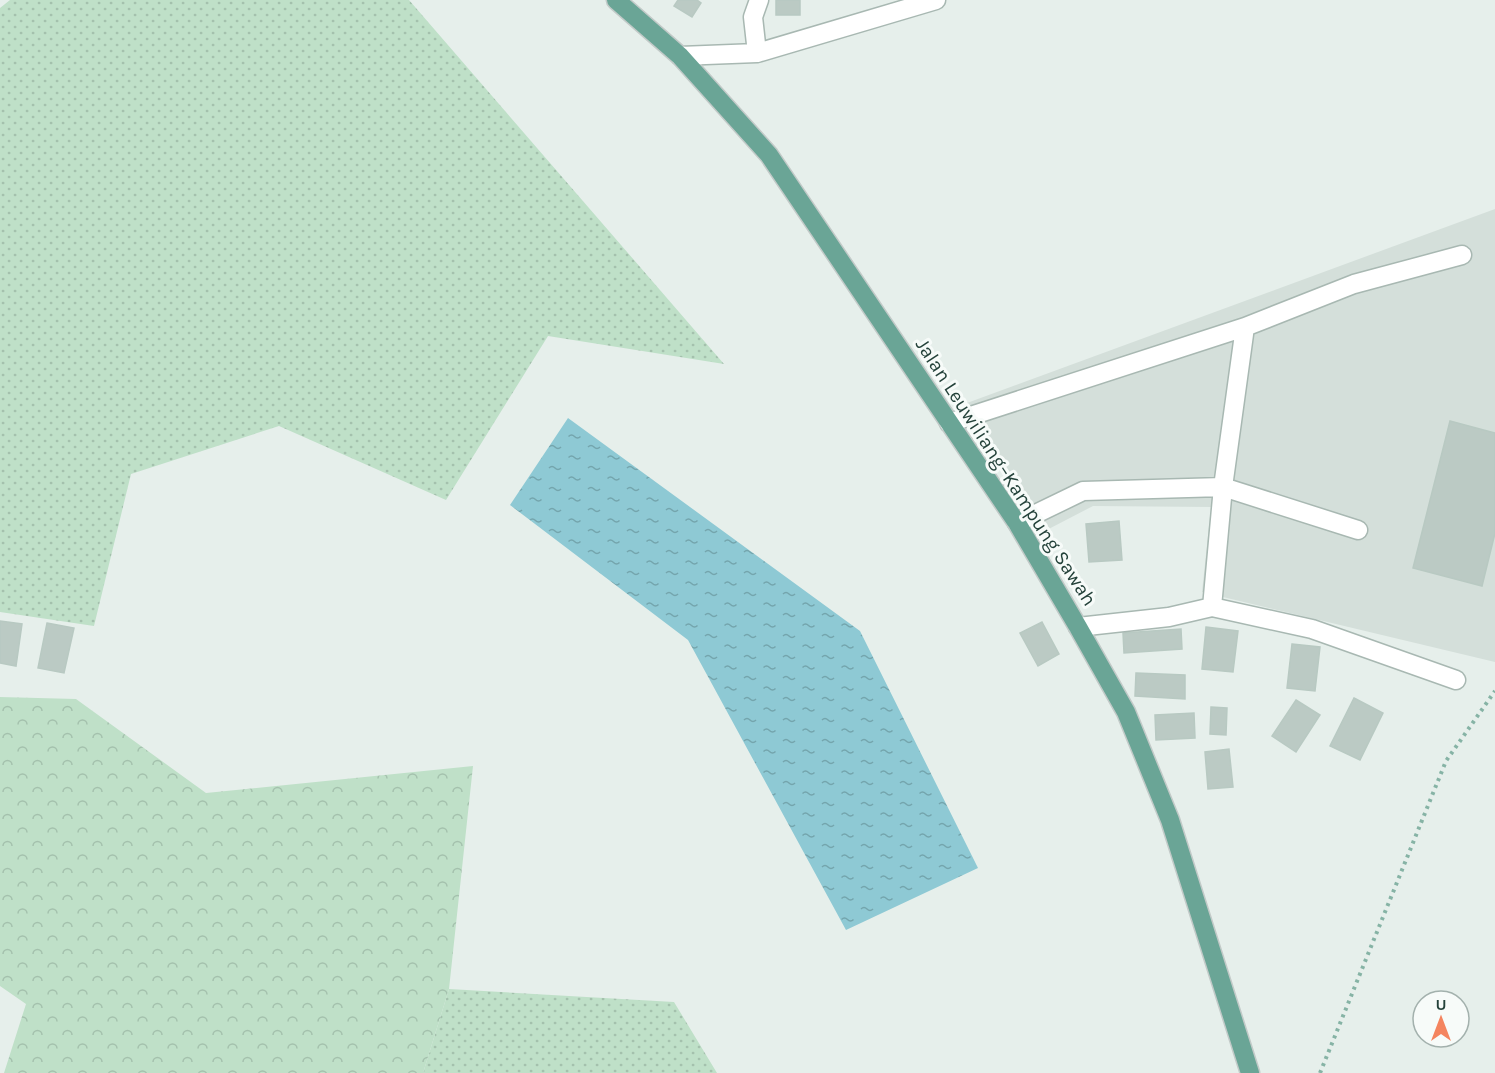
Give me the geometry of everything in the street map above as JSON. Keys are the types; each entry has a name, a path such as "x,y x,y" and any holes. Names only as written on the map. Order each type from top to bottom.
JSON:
{"main road":[{"name":"Jalan Leuwiliang–Kampung Sawah","path":"616,0 680,56 769,155 1017,523 1126,712 1170,820 1250,1073"}],"street":[{"path":"757,53 753,17 759,0"},
{"path":"680,56 757,53 936,0"},
{"path":"949,423 1245,327 1354,284 1462,255"},
{"path":"1212,607 1223,487 1245,327"},
{"path":"1017,523 1083,491 1223,487 1358,530"},
{"path":"1078,627 1169,617 1212,607 1312,629 1456,680"}],"path":[{"path":"1320,1073 1446,760 1495,691"}],"shaded area":[{"path":"1495,209 1495,662 1202,592 1211,507 1093,506 1039,534 967,403"}],"green space":[{"path":"10,0 409,0 724,364 548,336 446,500 279,426 131,474 94,626 0,612 0,8"},
{"path":"0,697 76,699 206,793 473,766 449,989 423,1073 4,1073 26,1004 0,986"},
{"path":"449,989 674,1002 717,1073 423,1073"}],"water":[{"path":"568,418 860,631 978,868 846,930 688,640 510,505"}],"building":[{"path":"678,0 697,0 701,3 692,17 674,6"},
{"path":"776,0 800,0 800,15 776,15"},
{"path":"1450,421 1495,433 1495,533 1482,586 1413,568"},
{"path":"1119,521 1122,560 1089,562 1086,524"},
{"path":"0,621 22,624 16,666 0,663"},
{"path":"1042,622 1059,654 1038,666 1020,633"},
{"path":"47,623 74,628 64,673 38,668"},
{"path":"1206,627 1238,631 1233,672 1202,669"},
{"path":"1181,629 1182,649 1124,653 1123,633"},
{"path":"1292,644 1320,647 1315,691 1287,688"},
{"path":"1136,673 1185,675 1185,699 1135,696"},
{"path":"1354,698 1383,713 1360,760 1330,746"},
{"path":"1296,700 1320,715 1296,752 1272,736"},
{"path":"1211,707 1227,708 1226,735 1210,734"},
{"path":"1194,713 1195,738 1156,740 1155,715"},
{"path":"1229,749 1233,787 1208,789 1205,752"}]}
